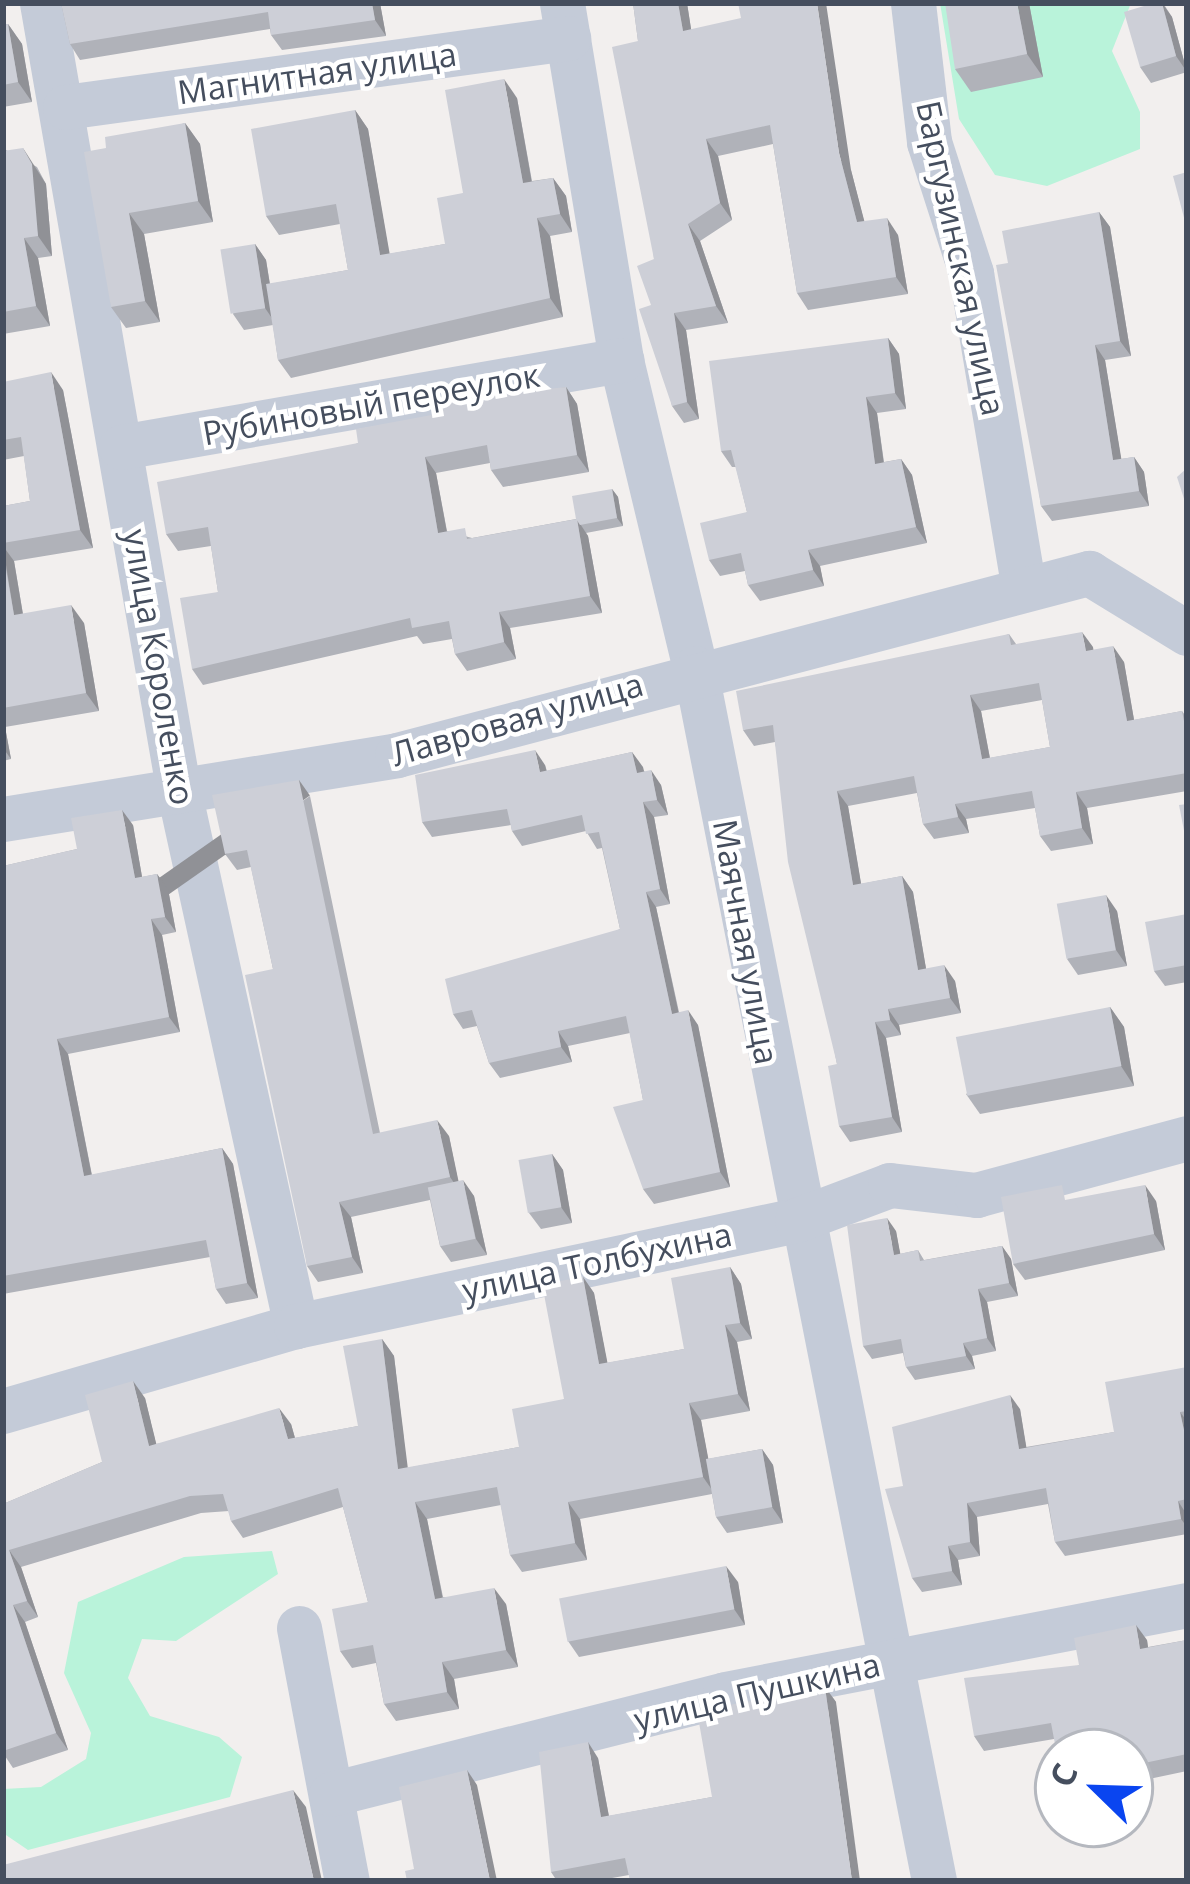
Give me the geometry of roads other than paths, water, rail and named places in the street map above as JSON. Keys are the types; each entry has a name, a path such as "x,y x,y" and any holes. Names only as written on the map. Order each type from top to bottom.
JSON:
{"street":[{"name":"улица Короленко","path":"42,3 65,107 178,787 296,1326"},
{"name":"Баргузинская улица","path":"914,3 929,142 971,273 1023,584"},
{"name":"Магнитная улица","path":"65,107 565,21"},
{"name":"Маячная улица","path":"565,21 622,360 695,668 797,1220 934,1881"},
{"name":"Рубиновый переулок","path":"122,447 622,360"},
{"name":"Лавровая улица","path":"3,819 397,755 695,668 1023,584 1089,573 1187,633"},
{"name":"улица Толбухина","path":"3,1411 296,1326 797,1220 890,1185 976,1195 1187,1138"},
{"name":"улица Пушкина","path":"331,1794 891,1660 1187,1605"},
{"path":"299,1628 347,1881"}]}
